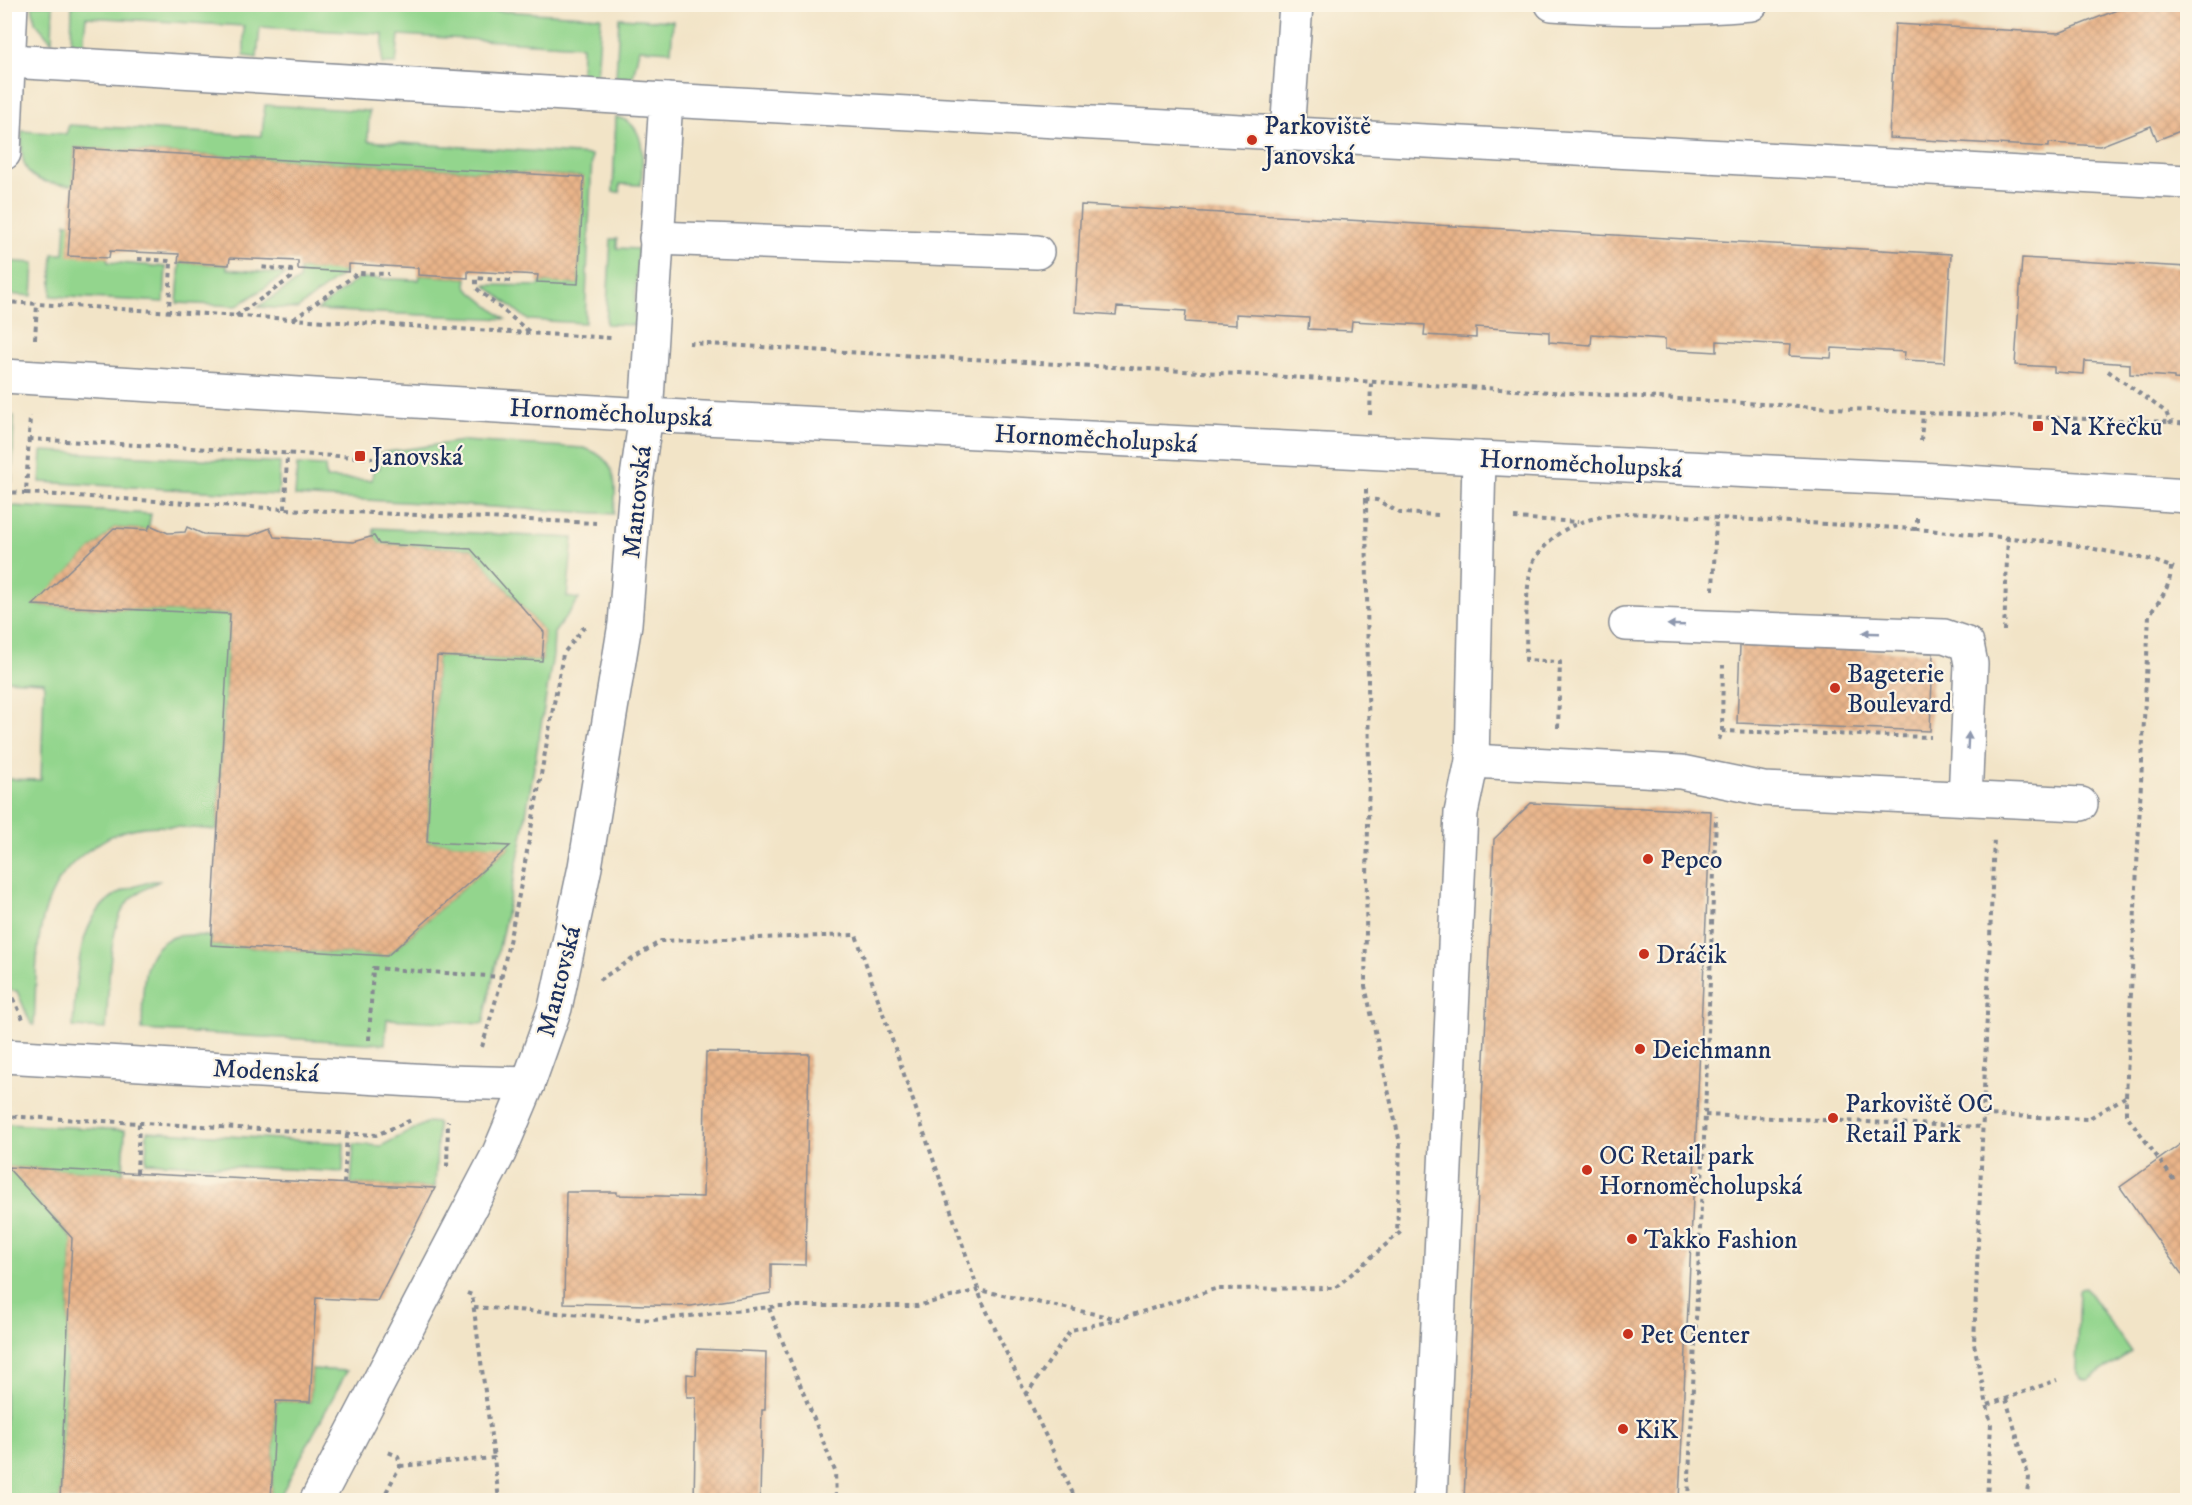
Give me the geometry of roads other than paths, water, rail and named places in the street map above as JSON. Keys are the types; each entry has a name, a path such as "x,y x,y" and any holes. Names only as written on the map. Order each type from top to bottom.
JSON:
{"street":[{"path":"4,153 11,4"},
{"path":"1287,134 1296,4"},
{"path":"1552,4 1619,9 1710,8 1751,4"},
{"path":"9,61 666,100 2187,182"},
{"name":"Mantovská","path":"317,1500 499,1153 528,1084 555,1008 585,867 625,624 636,484 646,415 666,100"},
{"path":"656,238 1037,252"},
{"name":"Hornoměcholupská","path":"4,376 646,415 1920,479 2187,496"},
{"path":"1430,1500 1461,813 1472,761 1479,458"},
{"path":"1626,624 1944,636 1957,639 1967,644 1971,655 1968,744 1980,800"},
{"path":"1472,761 1681,772 1763,789 2081,804"},
{"name":"Modenská","path":"4,1056 448,1082 528,1084"}],"place":[{"name":"Parkoviště Janovská","path":"1252,140"},
{"name":"Na Křečku","path":"2038,426"},
{"name":"Janovská","path":"360,456"},
{"name":"Bageterie Boulevard","path":"1835,688"},
{"name":"Pepco","path":"1648,859"},
{"name":"Dráčik","path":"1644,954"},
{"name":"Deichmann","path":"1640,1049"},
{"name":"Parkoviště OC Retail Park","path":"1833,1118"},
{"name":"OC Retail park Hornoměcholupská","path":"1587,1170"},
{"name":"Takko Fashion","path":"1632,1239"},
{"name":"Pet Center","path":"1628,1334"},
{"name":"KiK","path":"1623,1429"}]}
